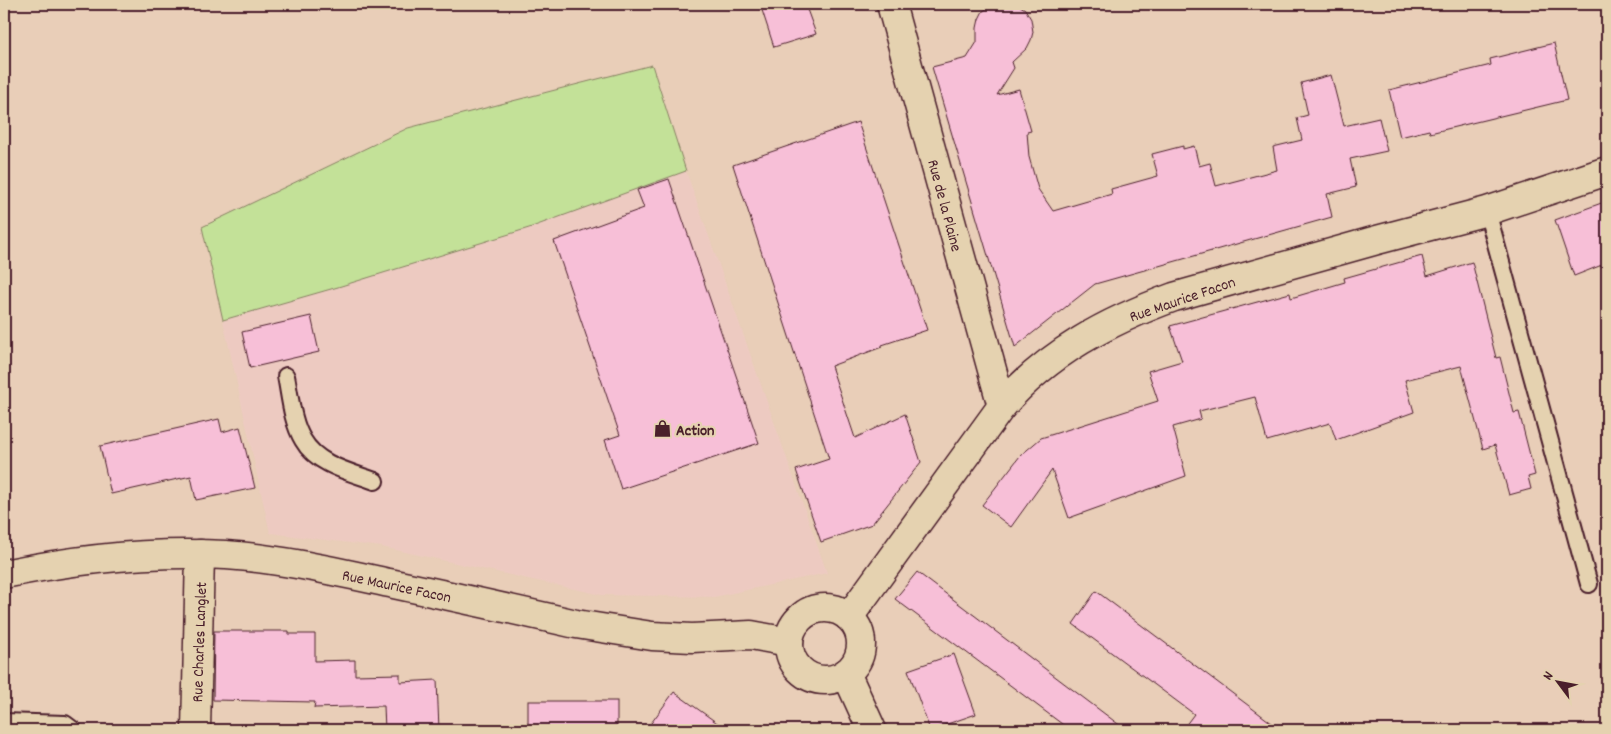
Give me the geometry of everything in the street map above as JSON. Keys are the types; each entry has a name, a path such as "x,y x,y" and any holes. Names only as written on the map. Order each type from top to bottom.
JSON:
{"street":[{"name":"Rue de la Plaine","path":"891,4 1002,406"},
{"name":"Rue Maurice Facon","path":"849,616 1002,406 1018,387 1059,354 1086,337 1142,309 1174,297 1487,211 1607,170"},
{"name":"Rue Maurice Facon","path":"4,574 65,563 139,556 200,554 257,558 303,564 618,631 692,638 751,635 789,642"},
{"name":"Rue Charles Langlet","path":"196,730 200,554"},
{"path":"821,608 831,608 849,616 855,624 861,641 857,659 846,673 827,680 817,679 800,669 793,661 790,652 789,642 795,623 811,610 821,608"},
{"path":"846,673 872,730"}],"lane":[{"path":"1487,211 1588,584"},
{"path":"286,376 298,427 303,440 312,451 324,461 338,468 375,482"},
{"path":"4,722 64,724 73,730"}],"shaded area":[{"path":"686,171 827,573 714,597 602,595 382,547 270,533 223,320 338,287 529,228"}],"green space":[{"path":"652,65 686,171 529,228 338,287 223,320 202,227 408,128"}],"building":[{"path":"760,4 805,4 816,34 774,47"},
{"path":"995,4 1017,4 1025,9 1031,19 1033,32 1031,40 1027,48 1012,62 1014,68 997,95 1019,89 1031,131 1027,132 1029,157 1038,189 1053,211 1112,194 1111,189 1158,176 1152,154 1183,146 1183,149 1194,146 1199,166 1210,163 1216,186 1277,170 1273,147 1302,140 1297,118 1308,115 1301,83 1331,75 1344,126 1379,118 1387,151 1350,159 1356,187 1327,194 1332,217 1095,284 1015,347 932,67 967,58 977,42 977,28 983,11"},
{"path":"1554,43 1567,100 1430,133 1429,130 1400,137 1389,90 1491,65 1490,59"},
{"path":"858,122 927,330 882,345 882,347 831,366 855,438 905,414 921,462 872,524 821,542 796,470 829,459 733,165"},
{"path":"669,179 759,443 621,489 605,440 620,435 554,241 644,208 637,190"},
{"path":"1607,201 1607,263 1574,276 1555,220"},
{"path":"1422,256 1427,276 1472,262 1496,358 1500,357 1514,413 1519,412 1535,475 1528,477 1531,489 1509,495 1495,445 1483,449 1461,366 1405,380 1414,412 1336,440 1330,423 1267,441 1255,397 1199,411 1201,419 1173,427 1186,476 1069,518 1052,470 1011,527 982,505 1020,456 1041,438 1158,401 1148,371 1182,361 1170,326 1290,293 1291,298 1345,282 1344,278"},
{"path":"311,316 319,352 250,368 242,332"},
{"path":"219,419 222,432 240,427 255,488 196,500 191,476 111,494 100,446"},
{"path":"917,572 1126,730 1070,730 895,599"},
{"path":"1096,591 1281,730 1182,730 1194,714 1073,624"},
{"path":"214,631 289,631 289,634 315,634 315,661 355,660 355,675 400,674 400,682 437,680 439,730 385,730 384,706 314,708 315,702 213,700"},
{"path":"954,654 976,714 930,730 908,670"},
{"path":"674,692 727,730 646,730"},
{"path":"528,701 617,701 617,730 528,730"}],"place":[{"name":"Action","path":"662,429"}]}
